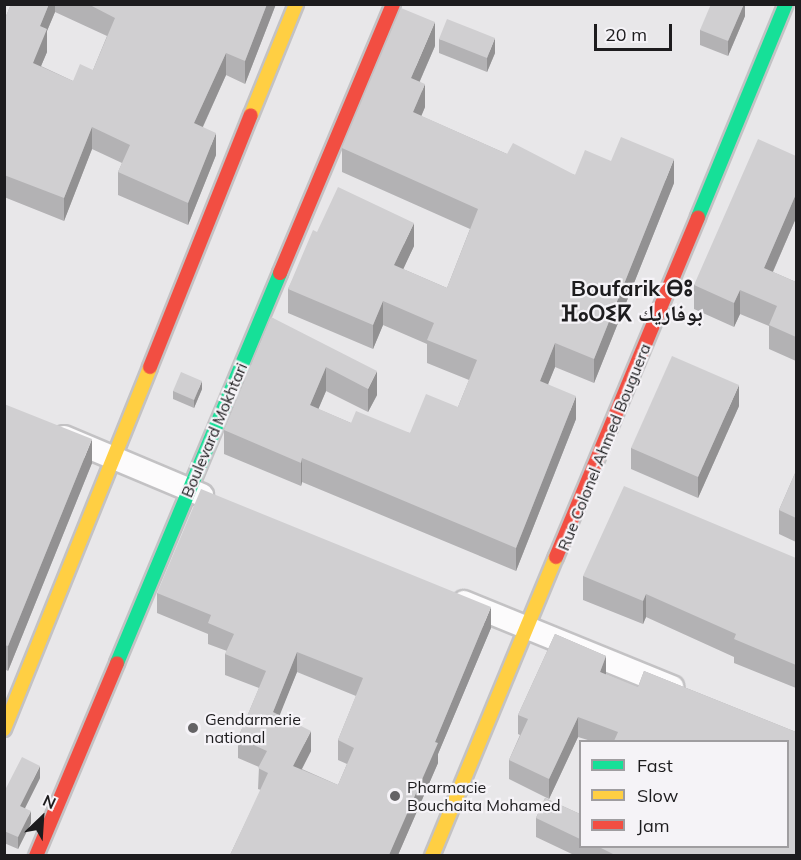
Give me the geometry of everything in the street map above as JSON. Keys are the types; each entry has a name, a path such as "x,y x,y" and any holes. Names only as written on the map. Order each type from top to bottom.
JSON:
{"street":[{"path":"4,729 296,4"},
{"name":"Boulevard Mokhtari","path":"36,855 393,4"},
{"name":"Rue Colonel Ahmed Bouguera","path":"432,855 529,628 783,9"},
{"path":"48,431 222,503"},
{"path":"441,593 690,694"}],"building":[{"path":"11,4 49,4 40,26 47,29 33,63 73,81 80,64 93,70 115,18 88,4 267,4 245,61 226,53 194,123 216,133 188,203 118,172 130,145 92,127 64,198 4,175 4,21"},
{"path":"711,4 744,4 728,41 700,30"},
{"path":"401,8 435,22 411,78 425,84 413,112 507,154 513,143 575,175 585,150 611,161 621,137 674,159 594,359 555,343 540,381 576,396 516,548 302,458 301,463 224,430 271,317 377,371 368,389 326,367 310,405 351,423 356,411 410,433 426,394 458,407 477,360 427,340 434,323 383,301 373,325 288,289 313,230 317,232 338,187 414,223 394,265 447,288 478,209 342,148"},
{"path":"447,19 495,38 487,58 439,39"},
{"path":"758,139 796,156 796,194 764,268 796,282 796,337 769,325 777,306 740,290 734,303 694,285"},
{"path":"672,356 739,385 698,477 631,448"},
{"path":"181,372 202,381 194,400 173,391"},
{"path":"4,404 92,439 8,646 4,645"},
{"path":"796,471 796,518 779,510"},
{"path":"624,486 796,558 796,665 734,639 736,634 646,594 643,601 583,576"},
{"path":"201,489 491,607 435,742 438,743 389,855 230,855 268,773 258,768 267,751 238,738 266,671 225,654 234,634 208,623 211,615 157,593","holes":["297,652 363,678 338,740 354,748 338,785 293,766 311,731 273,712"]},
{"path":"555,634 606,656 600,672 638,687 644,671 796,732 796,855 615,855 601,848 789,848 789,740 614,740 618,732 578,717 549,779 509,760 528,719 518,715"},
{"path":"22,757 40,766 20,806 31,811 18,837 4,831 4,792"},
{"path":"545,798 579,814 579,839 536,818"}],"traffic: fast":[{"path":"698,217 786,4"},
{"path":"117,663 280,273"}],"traffic: slow":[{"path":"251,115 296,4"},
{"path":"4,729 150,367"},
{"path":"432,856 556,557"}],"traffic: jam":[{"path":"280,273 393,4"},
{"path":"150,367 251,115"},
{"path":"556,557 698,217"},
{"path":"36,856 117,663"}],"place":[{"name":"Gendarmerie national","path":"193,728"},
{"name":"Pharmacie Bouchaita Mohamed","path":"395,796"}],"district":[{"name":"Boufarik ⴱⵓ ⴼⴰⵔⵉⴽ بوفاريك","path":"632,300"}]}
